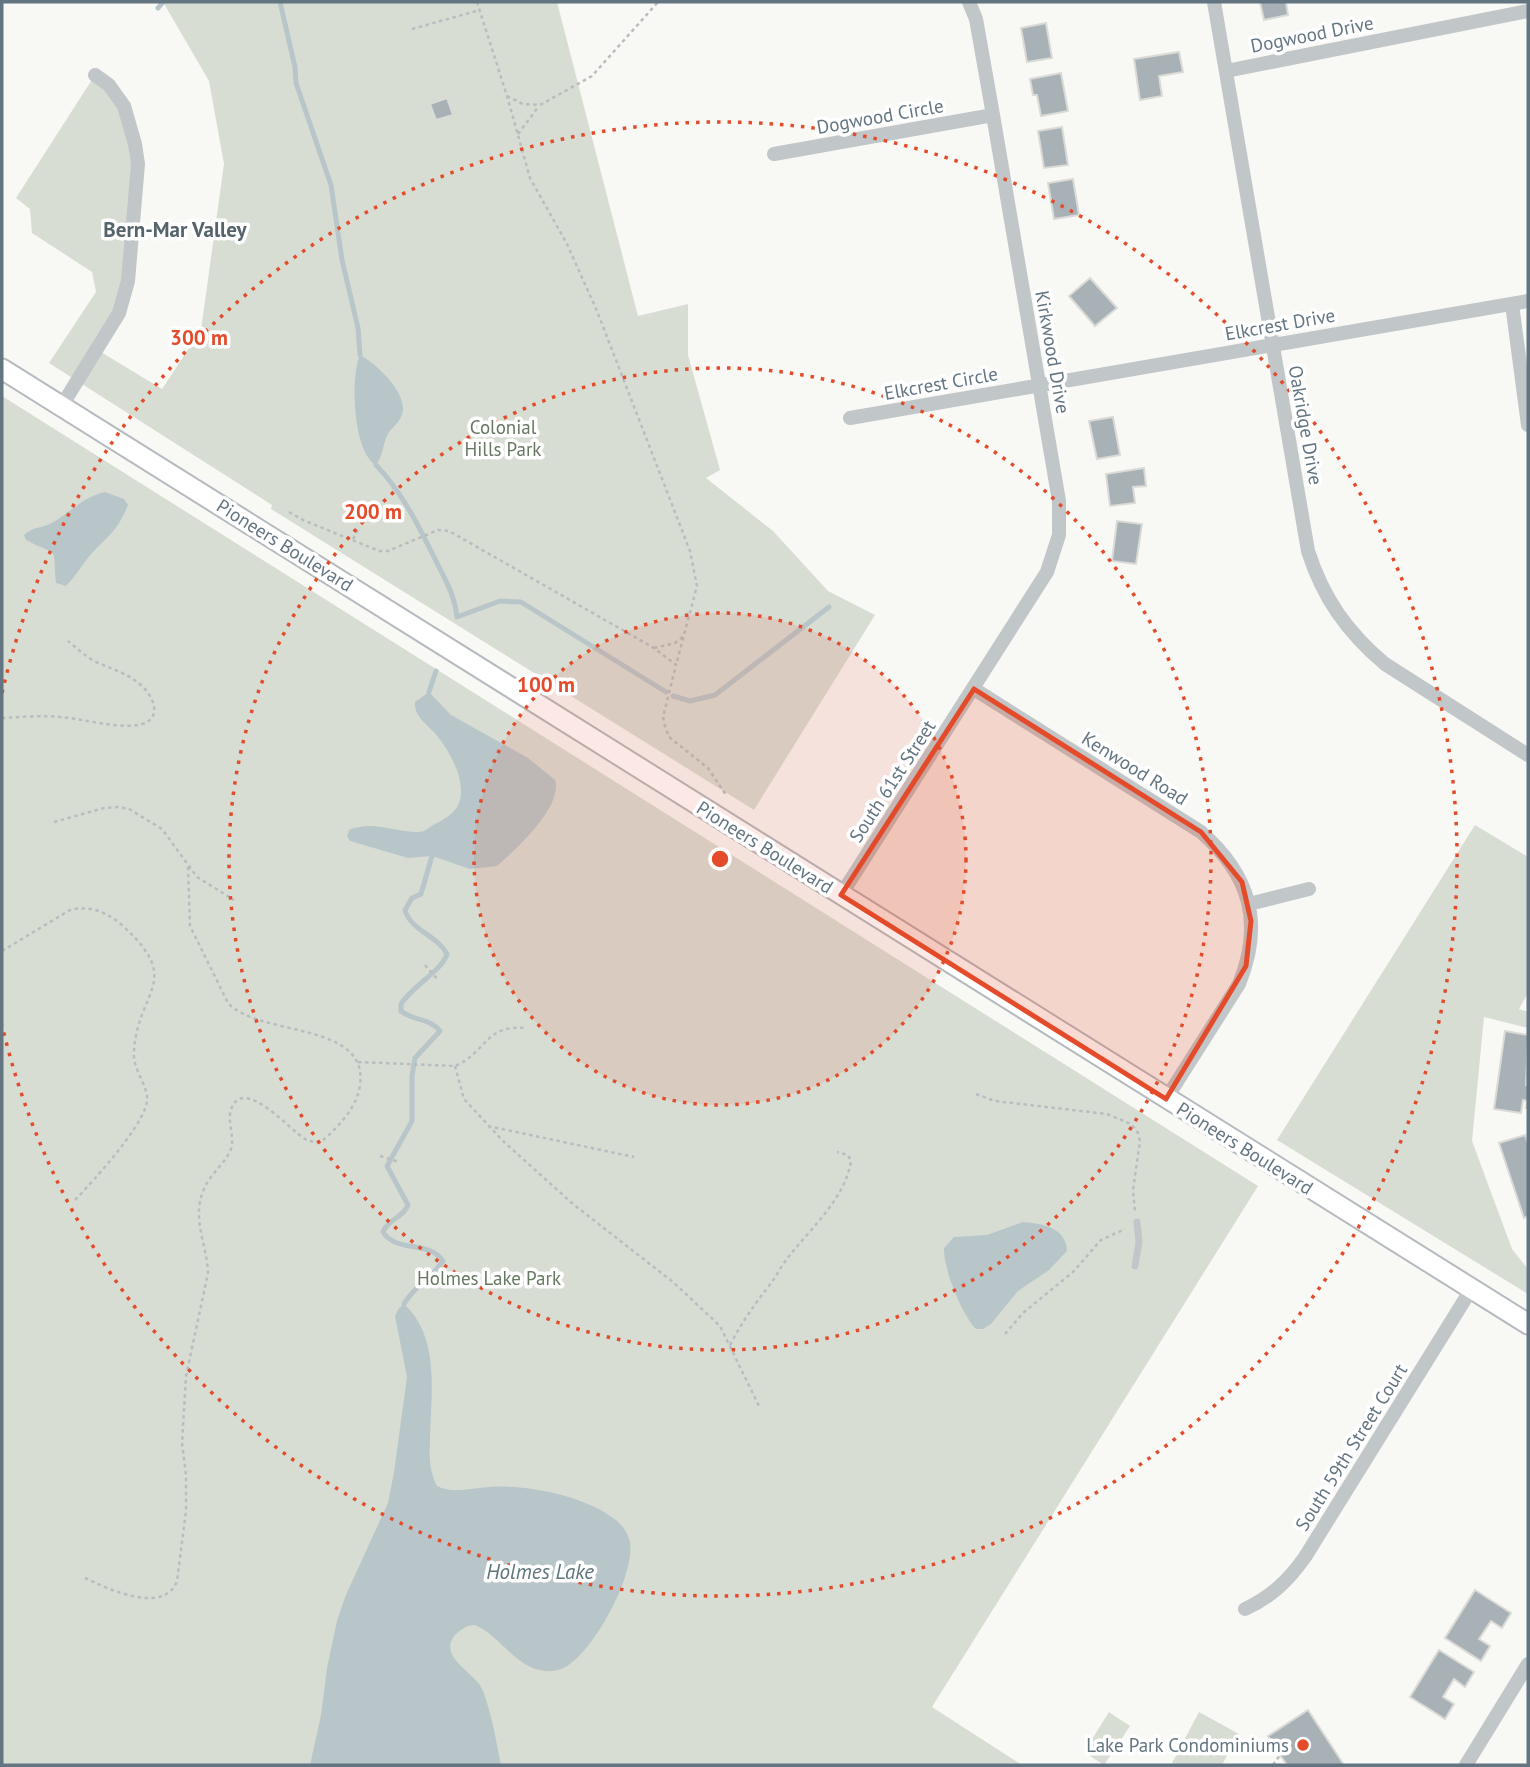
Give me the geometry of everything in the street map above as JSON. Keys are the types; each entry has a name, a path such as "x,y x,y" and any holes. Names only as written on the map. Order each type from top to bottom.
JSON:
{"main road":[{"name":"Pioneers Boulevard","path":"2,369 1528,1324"}],"street":[{"name":"Kirkwood Drive","path":"970,2 976,19 1060,515 1056,549 1048,572 974,689"},
{"name":"Oakridge Drive","path":"1214,2 1308,551 1316,575 1329,603 1347,628 1385,664 1528,755"},
{"name":"Dogwood Drive","path":"1226,71 1528,11"},
{"path":"61,407 119,313 128,281 138,164 135,144 124,106 109,85 95,75"},
{"name":"Dogwood Circle","path":"774,154 993,116"},
{"name":"Elkcrest Drive","path":"1039,386 1528,301"},
{"path":"1512,304 1528,425"},
{"name":"Elkcrest Circle","path":"850,418 1039,386"},
{"name":"South 61st Street","path":"841,895 974,689"},
{"name":"Kenwood Road","path":"974,689 1201,832 1220,848 1242,882 1249,904 1251,941 1242,975 1166,1099"},
{"path":"1249,904 1309,889"},
{"name":"South 59th Street Court","path":"1245,1609 1284,1584 1305,1557 1472,1288"},
{"path":"1466,1765 1528,1664"}],"lane":[{"path":"1135,1266 1139,1242 1137,1222"}],"path":[{"path":"477,2 508,96 530,178 567,244 597,312 690,551 697,586 663,716 669,737 708,768 726,795"},
{"path":"518,134 540,105 592,75 658,2"},
{"path":"412,29 480,10"},
{"path":"508,96 523,104 540,105"},
{"path":"289,512 379,551 388,551 438,530 449,531 654,648 676,665"},
{"path":"353,539 358,530"},
{"path":"654,648 675,643 686,634"},
{"path":"2,718 62,717 136,725 149,721 154,715 155,707 152,697 143,687 126,674 90,658 68,641"},
{"path":"54,822 104,808 129,809 162,830 206,884 234,900"},
{"path":"85,1578 130,1596 154,1597 167,1594 174,1589 177,1581 186,1511 186,1475 182,1443 186,1376 208,1273 198,1210 205,1185 230,1150 233,1141 230,1109 234,1102 242,1097 250,1098 306,1140 321,1142 343,1120 356,1100 362,1074 351,1053 334,1040 252,1017 234,1009 228,1003 190,926 188,865"},
{"path":"2,951 70,910 94,909 119,922 136,938 152,959 155,968 152,986 137,1030 134,1051 134,1065 147,1095 146,1104 137,1122 100,1174 75,1200"},
{"path":"425,965 438,980"},
{"path":"358,1062 455,1066 469,1059 494,1032 513,1027 526,1028"},
{"path":"455,1066 464,1099 488,1126 573,1204 649,1261 694,1299 720,1326 759,1406"},
{"path":"976,1094 995,1101 1122,1118 1131,1124 1140,1141 1133,1190 1137,1222 1130,1228 1101,1240 1073,1272 1035,1303 1005,1334"},
{"path":"488,1126 634,1157"},
{"path":"730,1345 741,1323 844,1184 851,1161 848,1155 837,1152"},
{"path":"380,1156 399,1162"},
{"path":"1273,1765 1273,1761 1280,1755"}],"highlighted area":[{"path":"974,689 1201,832 1242,882 1251,921 1246,966 1166,1099 841,895"}],"green space":[{"name":"Colonial Hills Park","path":"163,2 557,2 638,316 688,304 688,355 720,470 706,478 773,531 828,591 875,615 754,810 271,509 272,505 49,363 96,292 92,272 32,233 30,209 16,198 95,75 109,85 135,144 128,281 96,349 162,389 201,330 224,164 209,81"},
{"name":"Holmes Lake Park","path":"2,396 1258,1186 932,1707 1022,1765 2,1765"},
{"path":"1475,825 1528,857 1528,993 1519,1009 1528,1012 1528,1028 1484,1017 1472,1141 1512,1249 1528,1269 1528,1294 1277,1140"},
{"path":"1109,1712 1130,1726 1104,1765 1084,1752"},
{"path":"1199,1712 1239,1734 1222,1765 1171,1765"}],"water":[{"path":"360,355 388,378 402,402 401,417 388,434 376,465 368,458 358,430 355,379"},
{"path":"105,492 124,499 128,505 124,515 66,586 56,583 53,553 26,540 24,535 50,524 83,501"},
{"path":"429,692 451,715 528,758 555,780 556,791 545,815 497,866 470,869 432,856 408,858 350,841 347,836 349,830 366,826 409,832 422,831 448,817 459,804 461,791 454,762 415,708 415,702"},
{"path":"1023,1222 1052,1228 1063,1237 1067,1251 1049,1270 1018,1291 991,1324 983,1329 976,1329 954,1291 944,1248 954,1237 987,1235"},
{"name":"Holmes Lake","path":"404,1304 416,1318 429,1351 432,1388 430,1460 437,1486 456,1490 521,1488 556,1493 589,1504 616,1520 625,1530 630,1542 626,1572 612,1609 591,1642 568,1666 551,1671 534,1669 475,1625 460,1630 451,1642 454,1657 483,1691 501,1765 310,1765 337,1621 345,1597 388,1503 407,1377 395,1316"}],"building":[{"path":"1260,2 1286,2 1288,15 1264,20"},
{"path":"1046,23 1052,58 1027,62 1021,28"},
{"path":"1179,52 1183,72 1159,76 1162,96 1140,100 1134,59"},
{"path":"1061,73 1068,111 1041,116 1037,95 1033,95 1030,79"},
{"path":"447,98 453,115 436,120 430,104"},
{"path":"1062,127 1068,165 1044,168 1038,131"},
{"path":"1073,179 1079,215 1054,219 1048,183"},
{"path":"1090,278 1117,308 1095,326 1069,296"},
{"path":"1113,417 1120,455 1097,459 1089,421"},
{"path":"1144,468 1146,486 1133,487 1135,503 1110,506 1106,474"},
{"path":"1117,521 1142,524 1136,564 1112,561"},
{"path":"1505,1031 1528,1035 1528,1108 1527,1101 1523,1100 1521,1113 1494,1109"},
{"path":"1525,1135 1528,1144 1528,1216 1524,1218 1499,1143"},
{"path":"1475,1590 1511,1613 1502,1628 1491,1621 1479,1639 1490,1646 1481,1661 1445,1638"},
{"path":"1439,1650 1474,1672 1465,1687 1454,1679 1443,1697 1454,1704 1445,1719 1410,1697"},
{"name":"Lake Park Condominiums","path":"1308,1710 1344,1765 1287,1765 1280,1755 1268,1736"}],"waterway":[{"path":"158,8 163,2"},
{"path":"280,2 295,67 296,83 331,185 342,260 358,328 360,355"},
{"path":"376,465 395,488 419,527 451,591 457,617 500,601 521,602 666,692"},
{"path":"673,696 690,701 715,695 829,607"},
{"path":"429,692 436,671"},
{"path":"404,1304 443,1261 430,1251 396,1242 383,1232 408,1205 387,1166 412,1121 412,1076 415,1058 440,1031 431,1024 401,1011 401,1004 406,997 439,966 447,954 437,942 412,923 405,910 412,898 421,894 432,856"}],"place":[{"name":"Lake Park Condominiums","path":"1303,1745"}],"district":[{"name":"Bern-Mar Valley","path":"175,230"}]}
